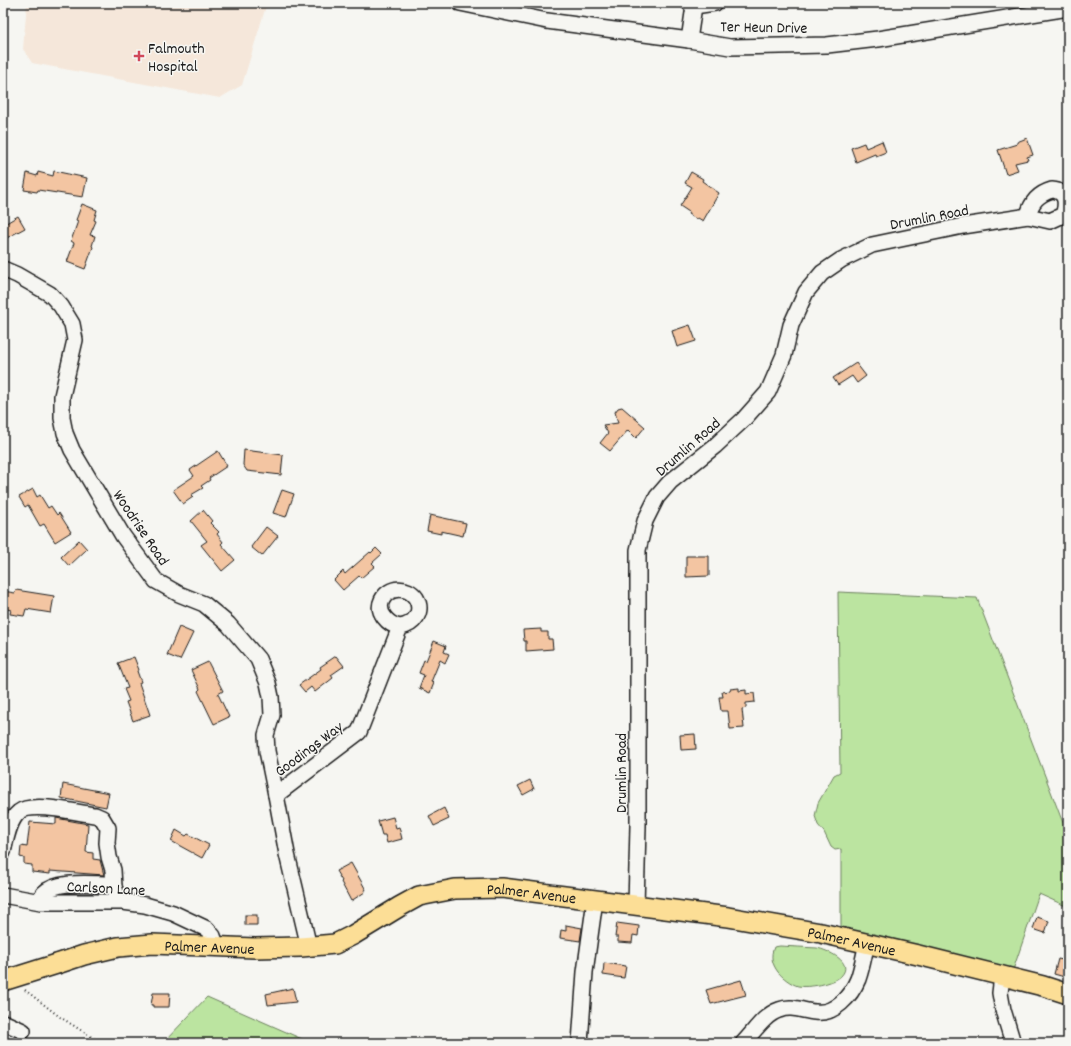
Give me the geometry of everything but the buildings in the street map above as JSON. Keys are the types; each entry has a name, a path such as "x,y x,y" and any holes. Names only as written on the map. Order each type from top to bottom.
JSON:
{"main road":[{"name":"Palmer Avenue","path":"12,983 57,964 84,955 118,947 152,944 217,947 309,946 335,944 353,936 399,907 420,896 455,888 502,888 636,906 728,916 821,933 1002,976 1068,994"}],"street":[{"name":"Ter Heun Drive","path":"464,3 547,21 730,47 827,45 878,39 1068,8"},
{"path":"689,40 691,5 715,3"},
{"name":"Drumlin Road","path":"636,906 638,826 638,550 645,521 657,497 670,482 715,446 744,419 768,392 784,355 791,325 806,292 822,273 841,260 872,245 963,226 1028,216"},
{"name":"Woodrise Road","path":"3,269 18,275 50,294 61,306 72,324 75,340 62,396 62,418 65,433 72,450 123,536 156,581 179,594 204,604 228,624 258,658 268,683 271,698 272,715 266,735 267,751 276,795"},
{"name":"Goodings Way","path":"309,946 287,854 276,795 359,732 400,627"},
{"path":"3,852 14,819 20,811 29,807 95,815 102,818 108,828 107,843 118,902"},
{"path":"39,901 44,893 53,888 66,884 109,884 114,887"},
{"name":"Carlson Lane","path":"3,895 39,901 118,902 145,905 172,913 207,929 214,936 217,947"},
{"path":"580,1043 585,972 595,900"},
{"path":"743,1043 767,1018 777,1010 787,1007 816,1013 827,1011 838,1006 849,994 857,980 867,943"},
{"path":"1002,976 1000,993 1002,1010 1013,1043"},
{"path":"3,1022 23,1032"}],"path":[{"path":"12,983 60,1018 101,1043"}],"shaded area":[{"name":"Falmouth Hospital","path":"27,3 267,3 242,85 220,98 32,63 23,49"}],"green space":[{"path":"838,592 977,598 1068,836 1068,907 1039,894 1013,970 841,929 841,849 835,850 831,847 824,832 818,825 815,816 818,803 834,775 840,772"},
{"path":"774,947 817,948 827,951 842,962 845,966 844,971 837,979 820,985 795,985 780,974 773,963 772,954"},
{"path":"207,997 311,1043 163,1043"}],"place":[{"name":"Falmouth Hospital","path":"139,56"}]}
